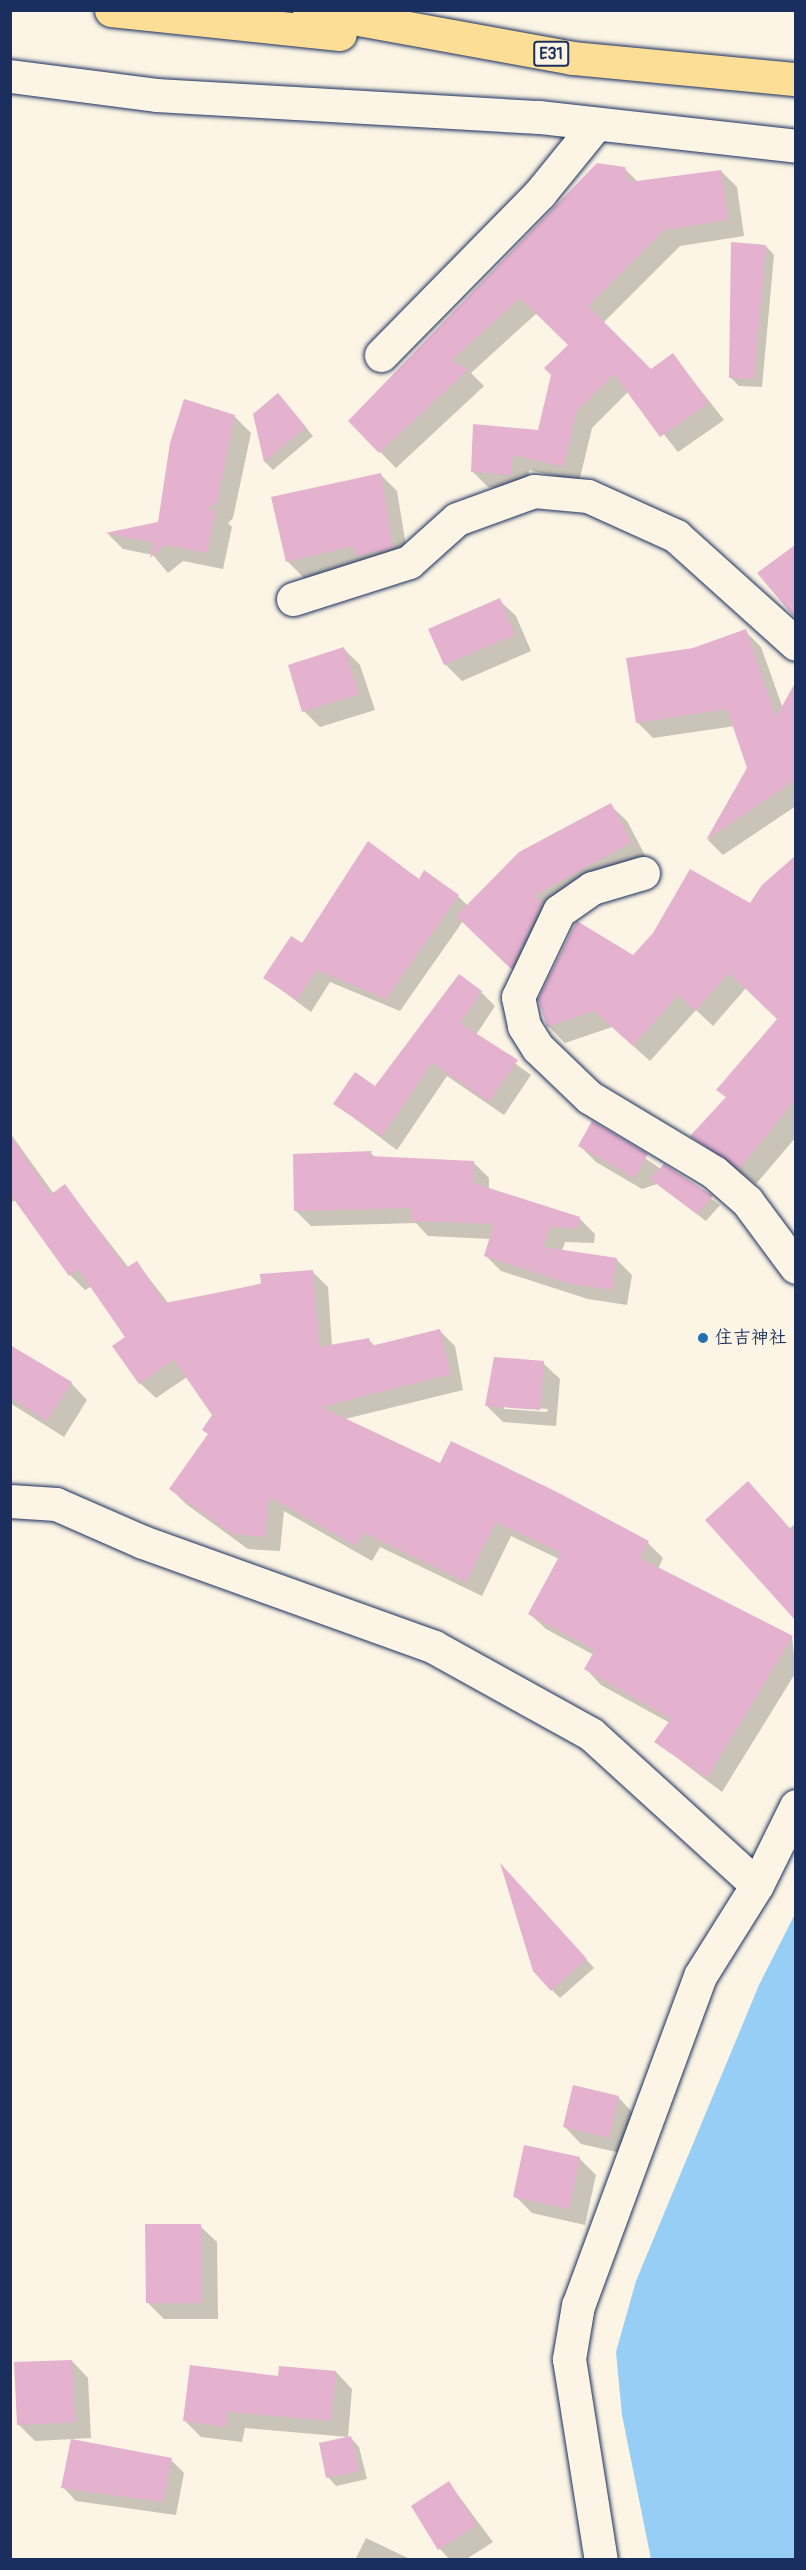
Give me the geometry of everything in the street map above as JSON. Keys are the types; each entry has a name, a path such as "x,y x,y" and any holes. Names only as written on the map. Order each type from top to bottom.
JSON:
{"highway":[{"path":"111,10 572,58"},
{"name":"E31","path":"309,10 572,58 795,79"}],"street":[{"path":"10,76 156,94 596,123 795,146"},
{"path":"381,355 540,193 596,123"},
{"path":"293,599 409,562 457,519 534,490 588,496 676,536 795,645"},
{"path":"643,873 592,888 559,911 518,997 524,1026 538,1048 589,1097 714,1172 747,1201 795,1268"},
{"path":"10,1501 56,1504 143,1542 434,1647 591,1734 757,1885"},
{"path":"601,2559 569,2359 578,2305 700,1976 757,1885 795,1806"}],"water":[{"path":"795,1914 795,2559 651,2559 622,2415 616,2352 636,2281 759,1985"}],"building":[{"path":"597,163 625,167 629,182 721,170 728,220 664,230 588,306 651,369 673,353 709,403 660,437 614,374 577,411 563,467 513,455 511,475 471,472 473,424 538,430 551,375 544,368 568,345 520,298 451,361 469,369 379,453 348,421"},
{"path":"731,242 766,245 754,379 729,378"},
{"path":"278,393 306,427 264,462 253,414"},
{"path":"184,399 235,415 217,502 206,511 216,509 207,553 165,545 150,558 154,543 105,533 158,522 170,443"},
{"path":"381,473 393,548 356,556 354,546 286,562 271,497"},
{"path":"795,545 795,618 757,573"},
{"path":"500,598 515,635 444,665 428,629"},
{"path":"746,629 776,717 795,683 795,780 706,840 747,768 727,709 636,723 626,658 693,648"},
{"path":"344,647 359,694 302,712 288,665"},
{"path":"611,803 632,842 534,896 543,901 511,969 456,916 519,852"},
{"path":"368,841 419,879 424,870 459,895 386,999 317,970 297,1000 263,978 291,936 302,943"},
{"path":"795,856 795,1100 739,1169 690,1136 726,1097 716,1090 777,1019 729,973 695,1011 678,995 633,1046 594,1011 547,1027 538,999 577,921 633,955 653,933 690,869 750,903 762,885"},
{"path":"459,974 482,991 460,1023 518,1060 489,1102 432,1063 382,1136 333,1104 355,1072 375,1086"},
{"path":"592,1121 648,1154 634,1178 578,1146"},
{"path":"10,1134 50,1195 65,1184 126,1268 137,1261 165,1303 261,1284 260,1274 313,1270 319,1347 369,1338 371,1346 440,1329 451,1374 321,1407 440,1463 451,1441 555,1491 649,1541 640,1558 793,1636 707,1778 654,1742 671,1719 584,1669 595,1650 528,1614 561,1553 496,1522 466,1582 364,1533 356,1546 269,1497 265,1537 232,1534 169,1489 208,1434 202,1430 212,1415 174,1360 139,1384 112,1346 125,1337 78,1269 69,1276 10,1194"},
{"path":"372,1151 369,1156 474,1161 473,1183 580,1217 578,1228 550,1227 543,1247 617,1258 612,1290 571,1284 484,1256 494,1224 411,1221 412,1208 294,1211 293,1154"},
{"path":"664,1164 713,1196 697,1214 650,1179"},
{"path":"10,1345 72,1382 47,1421 10,1398"},
{"path":"494,1357 544,1361 540,1410 485,1406"},
{"path":"748,1481 795,1534 795,1620 705,1520"},
{"path":"500,1863 587,1959 551,1991 533,1971"},
{"path":"573,2085 619,2096 609,2138 563,2127"},
{"path":"524,2145 580,2157 569,2209 513,2197"},
{"path":"145,2224 201,2224 202,2303 146,2303"},
{"path":"72,2360 75,2422 17,2425 14,2362"},
{"path":"190,2365 278,2376 279,2366 336,2371 331,2421 228,2412 226,2427 183,2421"},
{"path":"351,2436 359,2471 326,2478 319,2443"},
{"path":"71,2439 172,2458 163,2502 61,2488"},
{"path":"449,2481 477,2525 438,2550 411,2506"}],"place":[{"name":"住吉神社","path":"703,1338"}]}
